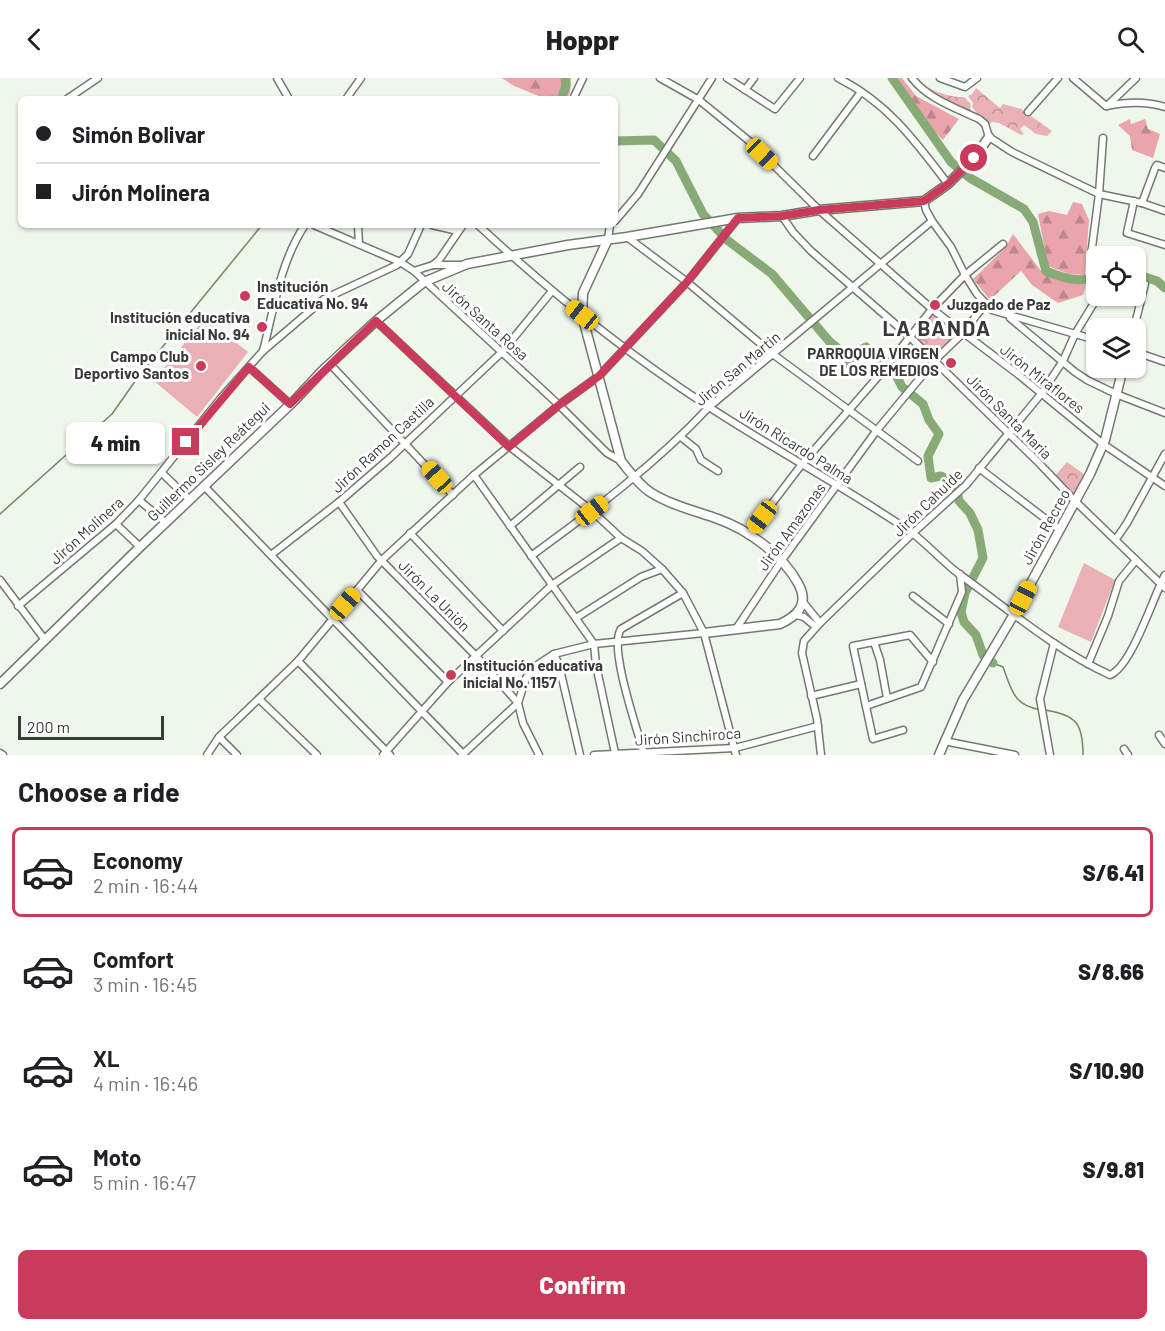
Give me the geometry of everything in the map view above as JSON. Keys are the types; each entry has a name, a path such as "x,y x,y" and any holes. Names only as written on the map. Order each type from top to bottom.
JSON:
{"main road":[{"path":"924,201 952,180 989,137"},
{"name":"Guillermo Sisley Reátegui","path":"0,684 330,364 376,321 424,282 467,264 707,222 924,201"},
{"path":"608,240 584,292 582,315 621,461 634,478 649,491 667,501 722,520 748,535 782,560 801,590 803,602 796,615 780,624 704,633"},
{"name":"Jirón Recreo","path":"939,755 963,700 1013,616 1090,474 1103,444 1120,378"}],"street":[{"path":"72,96 99,78"},
{"path":"277,78 287,96"},
{"path":"348,96 361,78"},
{"path":"574,96 583,78"},
{"name":"Jirón Miraflores","path":"660,78 699,100 748,140 819,210 932,309 1103,444 1165,486"},
{"path":"618,217 638,194 712,78"},
{"path":"727,78 775,109 800,78"},
{"path":"745,90 754,78"},
{"path":"838,78 883,106 952,180"},
{"path":"912,78 934,97 979,119 984,124 989,137 1012,152 1099,194 1142,203 1165,212"},
{"path":"940,78 965,87 977,78"},
{"path":"1028,112 1058,78"},
{"path":"1073,78 1106,106"},
{"path":"1106,106 1136,78"},
{"path":"813,156 861,92"},
{"path":"1106,106 1128,101 1165,107"},
{"path":"1092,246 1099,194 1102,138"},
{"path":"1142,203 1157,165 1165,168"},
{"path":"924,201 932,221 951,247 965,275 992,310 1086,337"},
{"path":"1134,201 1127,233 1165,245"},
{"name":"Jirón Santa Maria","path":"782,216 792,232 811,251 935,360 1163,586"},
{"path":"207,755 219,737 298,661 382,560 474,475 559,405 599,376 687,282 738,218"},
{"name":"Jirón San Martin","path":"531,556 634,478 681,437 709,407 932,221"},
{"path":"263,351 286,262 302,228"},
{"name":"Jirón Santa Rosa","path":"321,228 400,262 414,271 559,405 607,453 621,461"},
{"path":"358,228 359,244"},
{"path":"400,262 408,255 420,228"},
{"path":"445,228 458,231"},
{"path":"433,265 439,260 460,228"},
{"name":"Jirón Ricardo Palma","path":"481,228 552,291 625,348 709,407 912,533 1013,616 1088,664 1110,675 1118,671 1163,586"},
{"path":"608,240 610,228"},
{"path":"627,237 687,282 774,355 918,461"},
{"path":"748,535 802,464 882,372 932,309 965,275 1003,244"},
{"name":"Jirón Molinera","path":"18,606 116,524 139,500 263,351 324,299 400,262"},
{"path":"414,271 433,265 467,264"},
{"name":"Jirón Ramon Castilla","path":"271,555 339,502 406,443 454,395 502,352 552,291"},
{"name":"Jirón Amazonas","path":"736,629 782,560 877,430 935,360 963,333 986,303"},
{"name":"Jirón Cahuide","path":"821,755 818,726 802,648 804,641 912,533 950,502 966,485 1041,394 1063,361 1075,334 1092,306"},
{"path":"1007,315 1087,380 1165,413"},
{"path":"376,321 509,447 592,511 621,538 642,551 683,593 704,633 736,751"},
{"path":"1146,355 1165,362"},
{"path":"330,364 453,495"},
{"path":"249,367 290,404"},
{"path":"681,437 696,449 701,460 718,471"},
{"path":"1116,539 1165,454"},
{"path":"510,526 580,467"},
{"path":"979,468 1060,530"},
{"path":"162,472 190,500"},
{"path":"474,475 594,644 596,665 615,753"},
{"path":"204,486 333,617 463,755 518,703 526,678 534,667 554,654 594,644 704,633"},
{"path":"139,500 166,523"},
{"name":"Jirón La Unión","path":"339,502 373,551 476,656 518,703"},
{"path":"116,524 140,547"},
{"path":"410,533 503,631"},
{"path":"298,661 386,754 420,711 447,682 552,585 621,538"},
{"path":"1088,664 1108,616 1119,581 1136,560"},
{"path":"576,618 641,577 662,569"},
{"path":"1163,586 1165,574"},
{"path":"866,706 921,687 962,591 964,576"},
{"path":"0,580 45,640"},
{"path":"357,590 447,682"},
{"path":"644,754 618,659 616,641 621,629 683,593"},
{"path":"913,596 949,624"},
{"path":"803,602 818,625"},
{"path":"796,615 818,625"},
{"path":"903,730 874,740 853,646 910,635 933,662"},
{"path":"874,642 887,698"},
{"path":"1050,755 1040,699 1054,644"},
{"path":"554,654 559,665 580,755"},
{"path":"811,696 861,684"},
{"path":"259,699 316,755"},
{"path":"518,703 523,723 539,755"},
{"name":"Jirón Sinchiroca","path":"594,755 736,751 818,726"},
{"path":"1159,735 1165,744"},
{"path":"219,737 237,755"},
{"path":"944,741 980,752 1015,755"}],"green space":[{"path":"502,78 571,78 568,96 539,96 514,86"},
{"path":"896,78 902,78 916,96 959,119 943,140 931,128"},
{"path":"906,78 915,78 925,86 945,94 964,97 971,104 970,108 976,121 930,98"},
{"path":"976,88 1000,108 1003,104 1021,109 1052,131 1047,136 1036,134 1024,125 1020,129 1024,134 1021,135 999,123 992,122 987,126 972,107 973,103 968,96"},
{"path":"1130,119 1131,124 1145,119 1148,129 1160,134 1153,158 1132,150 1130,136 1118,125"},
{"path":"1073,202 1082,204 1089,220 1085,275 1069,274 1048,266 1038,214 1049,211 1067,215"},
{"path":"1013,234 1042,272 1086,285 1083,295 1058,303 1032,285 1021,271 990,300 973,279 1006,247"},
{"path":"932,311 958,332 935,358 912,334"},
{"name":"Campo Club Deportivo Santos","path":"205,318 248,352 197,417 154,381"},
{"path":"1067,462 1088,477 1076,499 1054,477"},
{"path":"1084,563 1115,580 1091,642 1058,627"}],"waterway":[{"path":"562,96 566,86 565,78"},
{"path":"892,78 951,162 970,178 1024,209 1033,222 1046,271 1071,279 1086,280"},
{"path":"618,141 654,140 676,161 703,214 727,240 772,274 829,341 841,351 849,365 856,360 858,351 866,347 871,354 893,369 902,387 923,404 929,420 939,434 928,456 931,478 941,476 955,483 959,501 970,513 978,530 983,558 965,593 961,612 964,622 976,635 983,655 993,663"},
{"path":"0,514 112,414 138,377 260,228"},
{"path":"1146,277 1157,281 1165,288"},
{"path":"993,663 1003,667 1019,701 1041,710"},
{"path":"1045,710 1064,715 1076,723 1082,736 1083,755"}],"place":[{"name":"Institución Educativa No. 94","path":"245,296"},
{"name":"Juzgado de Paz","path":"935,305"},
{"name":"Institución educativa inicial No. 94","path":"262,327"},
{"name":"PARROQUIA VIRGEN DE LOS REMEDIOS","path":"951,363"},
{"name":"Campo Club Deportivo Santos","path":"201,366"},
{"name":"Institución educativa inicial No. 1157","path":"451,675"}],"district":[{"name":"LA BANDA","path":"937,329"}],"route":[{"path":"186,442 249,367 290,404 376,321 509,447 559,405 599,376 687,282 738,218 782,216 861,205 924,201 948,184 974,158"}]}
